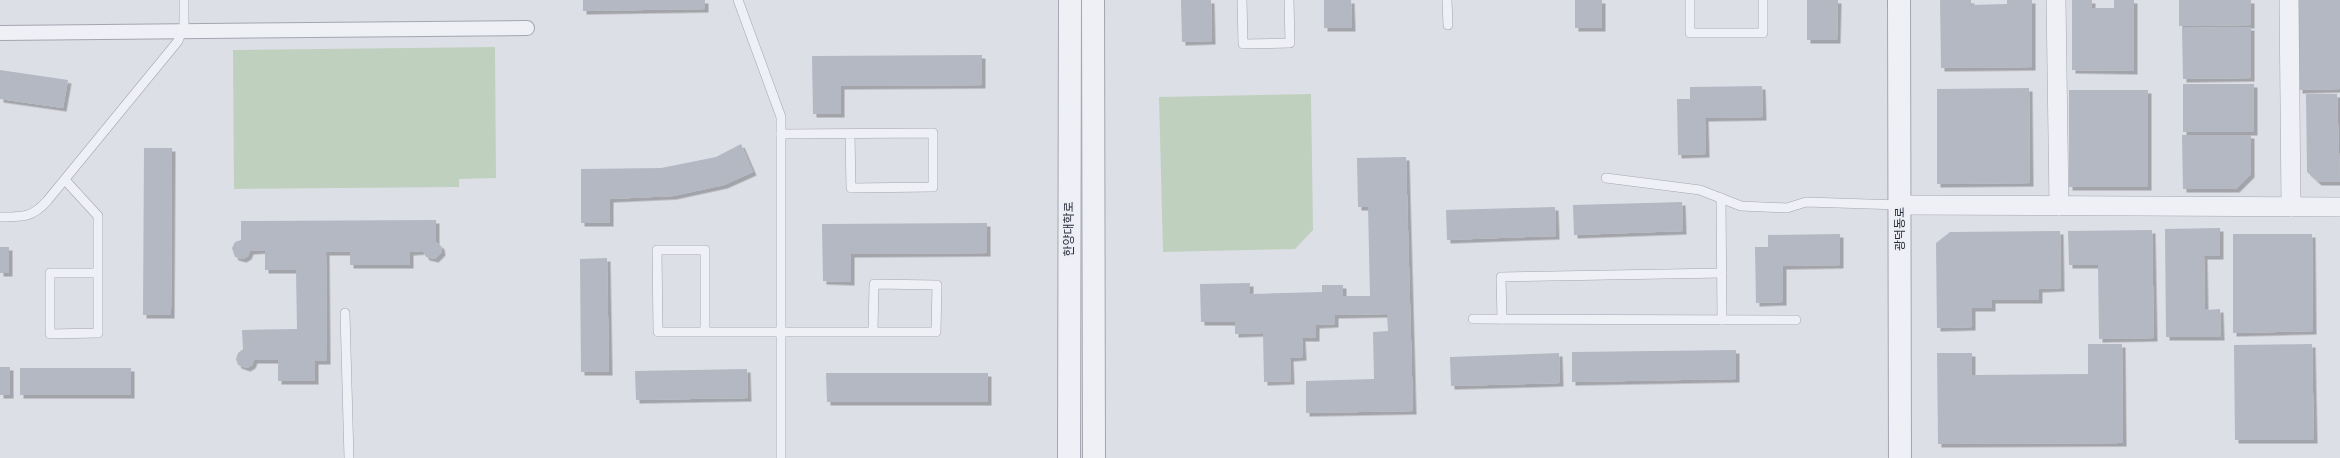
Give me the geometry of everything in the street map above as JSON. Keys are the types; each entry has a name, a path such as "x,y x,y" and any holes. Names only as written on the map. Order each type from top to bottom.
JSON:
{"street":[{"name":"한양대학로","path":"1069,458 1070,0"},
{"name":"한양대학로","path":"1093,0 1094,458"},
{"name":"광덕동로","path":"1899,0 1900,458"},
{"path":"2056,0 2059,206"},
{"path":"2289,0 2291,207"},
{"path":"0,33 182,30 527,28"},
{"path":"1900,205 2340,207"}],"lane":[{"path":"0,216 21,217 37,212 65,180 178,41 182,30 184,0"},
{"path":"738,0 781,117 781,458"},
{"path":"1242,0 1243,44 1290,43 1289,0"},
{"path":"1447,0 1448,25"},
{"path":"1690,0 1690,33 1763,33 1763,0"},
{"path":"781,134 933,133 933,188 851,188 850,134"},
{"path":"1606,178 1700,190 1741,206 1787,208 1806,202 1900,205"},
{"path":"65,180 98,216 98,273 98,333 50,334 50,273 98,273"},
{"path":"1721,198 1722,320"},
{"path":"706,332 705,250 657,250 658,332 706,332 781,331 873,331 936,332 937,285 874,284 873,331"},
{"path":"1502,319 1501,277 1722,273"},
{"path":"345,313 349,458"},
{"path":"1473,319 1796,320"}],"green space":[{"path":"495,47 496,178 459,179 459,187 234,189 233,50"},
{"path":"1311,94 1313,230 1295,249 1163,252 1159,97"}],"building":[{"path":"583,0 705,0 705,9 583,11"},
{"path":"1181,0 1211,0 1212,41 1182,42"},
{"path":"1324,0 1351,0 1352,28 1324,28"},
{"path":"1575,0 1602,0 1602,28 1575,28"},
{"path":"1807,0 1838,0 1837,40 1807,40"},
{"path":"1940,0 1971,0 1971,5 2007,4 2007,0 2032,0 2032,67 1941,68"},
{"path":"2072,0 2092,0 2092,8 2114,8 2114,0 2134,0 2134,71 2072,70"},
{"path":"2179,0 2251,0 2251,25 2179,26"},
{"path":"2299,0 2340,0 2340,89 2299,90"},
{"path":"2251,27 2251,78 2183,79 2182,28"},
{"path":"982,55 982,85 841,86 841,114 813,114 812,56"},
{"path":"0,70 68,80 63,108 0,99"},
{"path":"2183,84 2254,84 2254,132 2183,132"},
{"path":"1762,86 1763,117 1705,118 1706,154 1678,155 1677,99 1690,99 1690,87"},
{"path":"2029,88 2030,183 1937,184 1937,89"},
{"path":"2069,90 2148,90 2148,187 2069,187"},
{"path":"2306,94 2337,94 2340,182 2318,182 2307,172"},
{"path":"2182,135 2251,135 2251,174 2236,189 2183,189"},
{"path":"741,144 753,172 724,185 673,196 610,199 610,223 581,223 581,169 661,168 716,157"},
{"path":"144,148 172,148 171,315 143,315"},
{"path":"1406,157 1413,411 1306,413 1306,381 1374,379 1373,332 1388,331 1387,314 1335,315 1335,324 1316,325 1316,338 1302,338 1303,357 1290,358 1291,381 1264,382 1263,333 1235,334 1235,322 1201,322 1200,284 1250,283 1250,294 1322,292 1322,285 1343,285 1343,296 1370,296 1368,207 1358,207 1357,158"},
{"path":"1682,202 1683,231 1574,235 1573,205"},
{"path":"1555,207 1556,236 1447,240 1446,210"},
{"path":"436,220 436,242 441,246 442,252 435,259 426,257 423,251 410,252 410,265 350,265 350,252 326,252 327,361 315,361 315,381 278,381 278,360 254,360 252,365 247,368 238,365 236,359 238,353 243,349 242,330 297,329 296,270 265,270 265,250 250,251 248,256 243,259 235,257 232,248 235,242 241,240 241,221"},
{"path":"987,223 987,253 851,254 851,282 823,281 822,224"},
{"path":"2220,228 2220,256 2204,256 2205,310 2220,309 2221,337 2166,337 2165,229"},
{"path":"2152,230 2154,338 2099,339 2098,265 2069,265 2068,231"},
{"path":"2060,231 2061,288 2039,289 2039,300 1992,300 1992,308 1972,308 1972,327 1937,328 1936,243 1950,232"},
{"path":"1840,234 1840,265 1783,266 1783,302 1756,303 1755,247 1768,247 1768,235"},
{"path":"2233,234 2312,234 2313,331 2233,333"},
{"path":"0,247 9,247 9,273 0,273"},
{"path":"607,258 609,372 581,372 580,259"},
{"path":"2088,344 2122,344 2123,443 1938,444 1937,353 1972,353 1972,375 2088,374"},
{"path":"2312,344 2314,440 2235,440 2234,345"},
{"path":"1736,350 1736,379 1572,382 1572,352"},
{"path":"1559,353 1560,383 1451,386 1450,357"},
{"path":"0,367 10,367 10,395 0,395"},
{"path":"20,368 131,368 131,395 20,395"},
{"path":"747,369 748,398 636,400 635,371"},
{"path":"826,373 988,373 988,402 827,402"}]}
